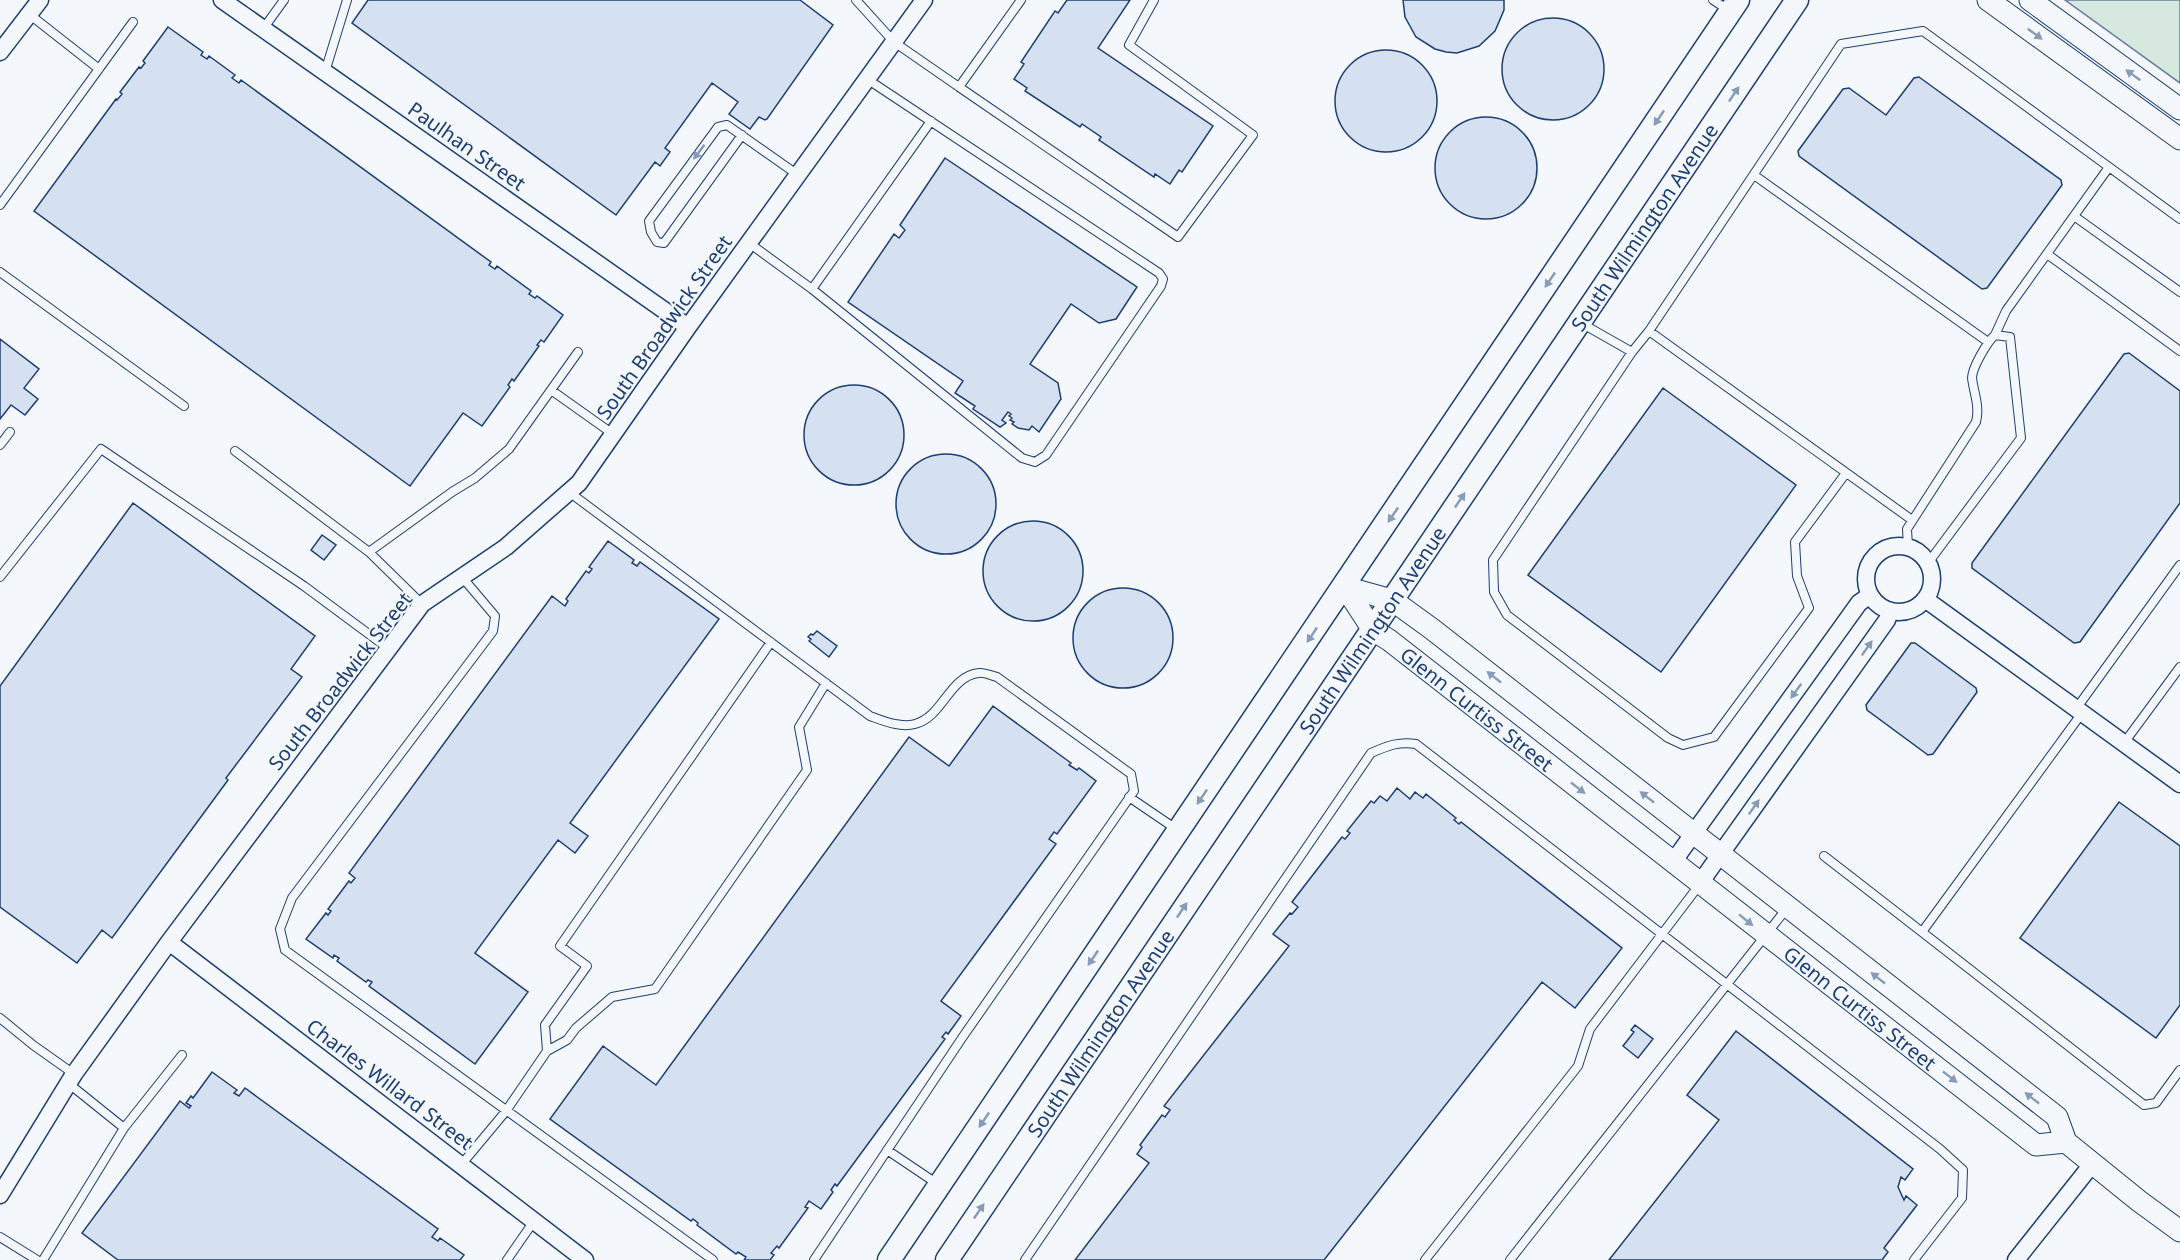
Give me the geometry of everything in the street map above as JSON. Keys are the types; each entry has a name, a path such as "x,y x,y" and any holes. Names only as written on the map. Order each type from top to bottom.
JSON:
{"main road":[{"name":"South Wilmington Avenue","path":"947,1260 1797,0"},
{"path":"889,1260 1345,587 1727,4"}],"street":[{"path":"0,52 40,0"},
{"name":"Paulhan Street","path":"222,0 688,327"},
{"name":"South Broadwick Street","path":"0,1195 71,1078 169,942 423,604 506,547 579,483 688,327 924,0"},
{"path":"1988,0 2180,139"},
{"path":"2030,0 2180,109"},
{"path":"1895,546 1908,547 1919,553 1928,563 1932,575 1931,588 1925,599 1915,608 1903,612 1890,611 1878,605 1870,595 1866,583 1867,570 1873,558 1883,550 1895,546"},
{"name":"Glenn Curtiss Street","path":"1345,587 1392,600 1450,644 2057,1117 2066,1142 2180,1231"},
{"name":"Glenn Curtiss Street","path":"1345,587 1372,630 1389,640 2036,1145 2066,1142"},
{"path":"1673,862 1859,603 1870,595"},
{"path":"1925,599 2180,784"},
{"path":"1700,883 1887,621 1890,611"},
{"name":"Charles Willard Street","path":"169,942 534,1221 578,1258"},
{"path":"2016,1260 2093,1163"}],"lane":[{"path":"263,29 284,0"},
{"path":"325,72 347,0"},
{"path":"856,0 894,42 1178,237 1253,135 1129,45 1154,0"},
{"path":"959,87 1021,0"},
{"path":"29,15 99,69"},
{"path":"0,206 132,22"},
{"path":"1846,473 1795,542 1797,576 1809,608 1714,737 1683,745 1668,738 1507,615 1494,592 1493,560 1842,45 1923,31 2180,219"},
{"path":"749,243 812,289 1022,458 1035,462 1046,455 1161,286 1163,279 1159,273 867,79"},
{"path":"812,289 931,121"},
{"path":"742,135 664,243 657,242 651,232 649,221 718,127 727,125 742,135 798,175"},
{"path":"1908,547 1906,529 1976,422 1979,410 1972,375 1991,338 2006,311 2109,167"},
{"path":"1754,175 1991,338 2010,337 2021,438 1928,563"},
{"path":"2074,216 2180,292"},
{"path":"2047,254 2180,351"},
{"path":"0,272 184,406"},
{"path":"1581,322 1632,352"},
{"path":"1649,330 1912,520"},
{"path":"369,552 475,478 509,448 578,352"},
{"path":"551,390 613,434"},
{"path":"0,446 10,432"},
{"path":"0,578 101,449 304,586 389,649"},
{"path":"235,451 369,552 423,604"},
{"path":"569,492 870,716 894,725 914,725 929,718 962,679 980,673 997,677 1131,774 1134,791 814,1260"},
{"path":"1923,932 2180,565"},
{"path":"462,577 495,615 493,631 292,898 280,929 285,950 706,1258"},
{"path":"547,1051 544,1025 587,966 560,946 771,642"},
{"path":"2124,743 2180,667"},
{"path":"461,1165 506,1111 547,1051 567,1040 576,1028 612,997 655,989 807,770 799,728 826,683"},
{"path":"1025,1260 1371,753 1405,742 1416,744 1728,983 1940,1149 1963,1170 1962,1198 1914,1260"},
{"path":"1129,797 1179,831"},
{"path":"1824,856 2144,1105 2156,1103 2180,1070"},
{"path":"1425,1260 1578,1066 1590,1029 1700,883"},
{"path":"1509,1260 1788,908"},
{"path":"0,1018 71,1078 124,1128"},
{"path":"42,1260 124,1128 182,1055"},
{"path":"887,1150 940,1186"},
{"path":"507,1260 534,1221"},
{"path":"0,1237 37,1260"}],"shaded area":[{"path":"2065,0 2180,0 2180,83"}],"building":[{"path":"368,0 800,0 833,25 767,119 759,117 750,129 729,114 738,102 712,83 665,148 670,152 660,166 655,162 616,215 352,23"},
{"path":"1067,0 1130,0 1098,48 1213,126 1182,172 1179,170 1170,184 1155,174 1154,177 1099,140 1101,137 1082,124 1080,127 1025,91 1027,88 1014,79 1024,64 1021,62 1055,11 1058,13"},
{"path":"1403,0 1504,0 1504,10 1495,31 1479,46 1457,53 1446,52 1435,49 1416,37 1405,17"},
{"path":"1553,18 1572,22 1589,33 1600,50 1604,69 1600,88 1589,105 1572,116 1553,120 1534,116 1517,105 1506,88 1502,69 1506,50 1517,33 1534,22"},
{"path":"168,27 203,52 201,55 207,59 209,56 235,75 232,78 239,83 241,80 491,262 489,265 495,269 497,266 531,291 529,294 535,298 537,296 563,315 544,342 541,340 537,345 539,346 514,381 512,379 508,385 510,387 482,426 463,413 410,486 34,211 122,94 120,92 139,67 141,68 145,63 143,61"},
{"path":"1386,50 1405,54 1422,65 1433,82 1437,101 1433,120 1422,137 1405,148 1386,152 1367,148 1350,137 1339,120 1335,101 1339,82 1350,65 1367,54"},
{"path":"1919,77 2061,180 2062,185 1987,288 1982,289 1799,156 1798,151 1843,89 1849,88 1886,115 1914,78"},
{"path":"1486,117 1505,121 1522,132 1533,149 1537,168 1533,187 1522,204 1505,215 1486,219 1467,215 1450,204 1439,187 1435,168 1439,149 1450,132 1467,121"},
{"path":"945,158 1137,287 1116,319 1099,323 1071,304 1030,364 1058,383 1061,399 1039,432 1032,426 1029,430 1018,428 1012,424 1014,422 1010,420 1011,414 1008,412 1002,420 1006,423 1000,427 973,409 975,406 955,393 963,381 848,302 894,234 899,238 905,230 900,225"},
{"path":"0,339 39,369 24,388 38,399 25,415 11,405 0,419"},
{"path":"2129,353 2180,391 2180,503 2080,642 2074,643 1972,568 1972,563 2124,354"},
{"path":"854,385 873,389 889,400 900,416 904,435 900,454 889,470 873,481 854,485 835,481 819,470 808,454 804,435 808,416 819,400 835,389"},
{"path":"1663,388 1796,485 1661,672 1528,575"},
{"path":"946,454 965,457 982,468 993,485 996,504 993,523 982,540 965,551 946,554 927,551 910,540 899,523 896,504 899,485 910,468 927,457"},
{"path":"133,503 315,636 291,669 302,677 226,778 228,780 112,938 102,930 77,963 0,907 0,686"},
{"path":"1033,521 1052,525 1068,536 1079,552 1083,571 1079,590 1068,606 1052,617 1033,621 1014,617 998,606 987,590 983,571 987,552 998,536 1014,525"},
{"path":"322,535 336,545 324,560 311,550"},
{"path":"608,541 634,560 632,563 637,566 640,562 719,619 570,823 588,836 575,853 558,840 475,953 528,992 475,1064 369,986 372,982 368,980 366,982 337,961 339,958 334,955 333,958 306,939 326,913 328,915 331,911 328,909 349,881 351,883 355,878 349,873 552,596 565,606 568,601 566,599 586,571 589,573 592,569 589,567"},
{"path":"1123,588 1142,592 1158,603 1169,619 1173,638 1169,657 1158,673 1142,684 1123,688 1104,684 1088,673 1077,657 1073,638 1077,619 1088,603 1104,592"},
{"path":"817,631 837,646 829,657 809,641 811,639 808,637"},
{"path":"1911,643 1915,643 1976,688 1977,692 1933,754 1928,755 1867,710 1866,705"},
{"path":"993,706 1071,763 1069,765 1077,770 1079,768 1096,781 1057,834 1054,832 1049,839 1056,844 941,1001 961,1016 948,1034 946,1032 942,1037 945,1039 837,1186 835,1184 831,1190 833,1192 821,1209 809,1201 805,1207 808,1208 779,1248 777,1246 771,1253 774,1255 770,1260 744,1260 746,1257 738,1252 736,1254 697,1225 698,1223 693,1219 691,1221 550,1119 603,1046 656,1085 909,737 949,766"},
{"path":"1397,788 1410,799 1415,792 1423,798 1426,794 1456,818 1454,820 1459,824 1461,822 1622,948 1575,1008 1542,982 1324,1260 1075,1260 1149,1163 1137,1154 1142,1147 1140,1145 1162,1115 1165,1117 1170,1110 1164,1106 1289,946 1273,934 1298,907 1292,902 1342,837 1345,839 1350,833 1347,831 1371,801 1374,803 1380,796 1387,801"},
{"path":"2119,802 2180,846 2180,1005 2156,1038 2020,938"},
{"path":"1635,1025 1653,1039 1638,1058 1623,1046 1634,1032 1631,1030"},
{"path":"1736,1031 1913,1169 1905,1180 1901,1177 1898,1187 1904,1200 1906,1196 1917,1205 1884,1248 1888,1252 1882,1260 1609,1260 1719,1120 1687,1095"},
{"path":"212,1072 237,1090 234,1093 239,1096 245,1088 438,1229 432,1237 438,1241 440,1238 464,1255 460,1260 118,1260 82,1233 180,1101 189,1108 191,1106 186,1103 191,1096 193,1098"}]}
